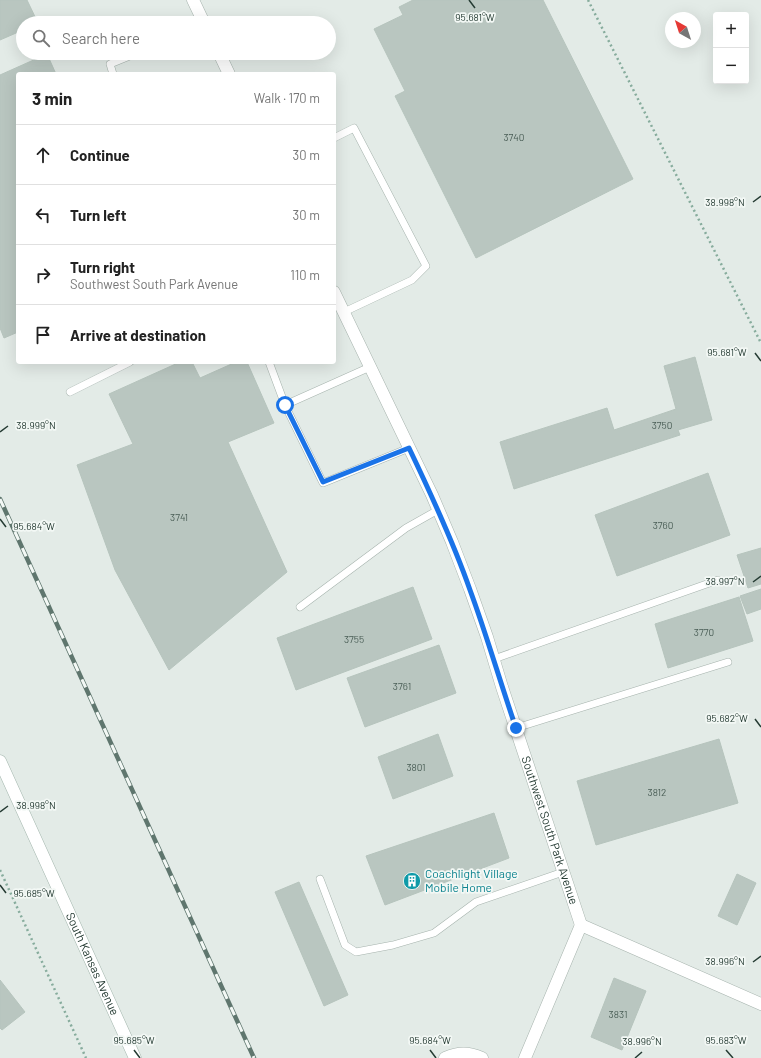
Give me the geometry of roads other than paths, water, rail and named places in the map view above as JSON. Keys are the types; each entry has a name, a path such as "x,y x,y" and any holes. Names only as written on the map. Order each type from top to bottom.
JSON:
{"street":[{"path":"193,0 201,16"},
{"path":"222,60 228,72"},
{"name":"Southwest South Park Avenue","path":"336,296 452,542 494,659 581,926"},
{"name":"South Kansas Avenue","path":"0,761 135,1058"},
{"path":"525,1058 581,926 761,1004"},
{"path":"445,1058 457,1053 471,1054 482,1058"}],"lane":[{"path":"112,72 110,64 120,60"},
{"path":"336,137 354,128 426,266 412,280 344,312"},
{"path":"70,392 126,364"},
{"path":"270,364 285,405 323,482 409,448"},
{"path":"285,405 370,368"},
{"path":"300,607 406,528 438,510"},
{"path":"494,659 718,580"},
{"path":"516,728 728,662"},
{"path":"320,879 345,945 356,952 393,945 434,933 476,902 563,872"}],"railway":[{"path":"0,499 254,1058"}],"place":[{"name":"Coachlight Village Mobile Home","path":"412,881"}]}
